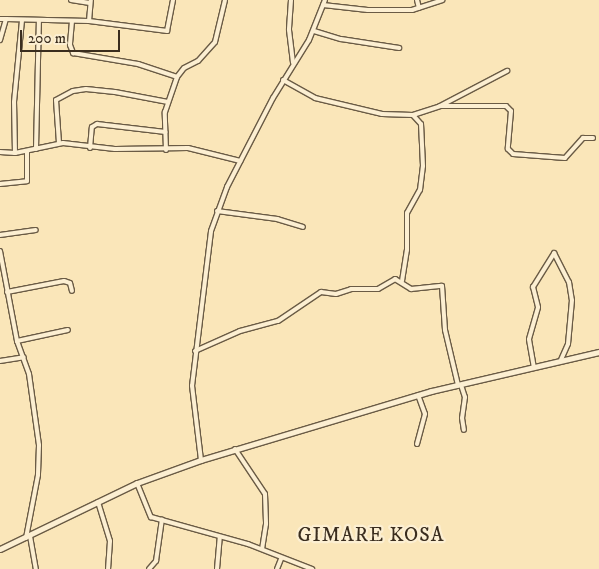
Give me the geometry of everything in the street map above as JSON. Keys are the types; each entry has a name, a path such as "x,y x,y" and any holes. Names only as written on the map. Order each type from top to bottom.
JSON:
{"street":[{"path":"71,0 90,1 88,21"},
{"path":"0,19 88,21 167,30 173,0"},
{"path":"166,150 168,102 177,77 184,68 198,61 215,42 225,0"},
{"path":"291,0 289,30 293,63"},
{"path":"201,460 192,386 204,272 217,211 240,161 283,80 314,31 325,0"},
{"path":"417,0 419,8"},
{"path":"323,5 374,10 419,8 442,0"},
{"path":"0,40 6,20"},
{"path":"16,153 15,95 22,20"},
{"path":"36,149 39,20"},
{"path":"72,21 70,45 73,53 138,64 177,77"},
{"path":"314,31 341,39 399,48"},
{"path":"283,80 305,94 338,105 382,114 413,115 440,106 507,71"},
{"path":"58,143 56,100 73,91 86,89 114,92 168,102"},
{"path":"440,106 508,107 511,111 508,149 513,154 565,158 583,138 593,138"},
{"path":"402,281 407,250 407,213 420,190 423,166 421,124 413,115"},
{"path":"90,148 92,127 97,124 166,132"},
{"path":"0,152 16,153 58,143 90,148 166,150 188,148 208,152 234,162 240,161"},
{"path":"0,184 27,181 27,151"},
{"path":"234,162 237,168"},
{"path":"217,211 277,219 303,227"},
{"path":"0,236 36,230"},
{"path":"0,252 17,341 24,357 34,399 39,461 28,537 36,569"},
{"path":"534,368 529,339 538,307 533,287 554,253 569,282 572,300 568,344 561,360"},
{"path":"195,350 240,331 278,320 321,292 336,294 351,289 378,289 392,279 402,281 411,289 442,286 444,330 464,397 462,418 464,430"},
{"path":"7,292 64,282 70,283 72,291"},
{"path":"17,341 68,330"},
{"path":"0,549 137,483 201,460 418,395 599,352"},
{"path":"0,361 24,357"},
{"path":"417,444 421,422 425,415 418,395"},
{"path":"235,449 265,494 266,524 262,549"},
{"path":"137,483 150,516 262,549 281,559 312,569"},
{"path":"98,502 111,543 108,569"},
{"path":"149,569 156,561 162,519"},
{"path":"216,569 220,537"},
{"path":"277,569 281,559"}],"district":[{"name":"GIMARE KOSA","path":"371,535"}]}
